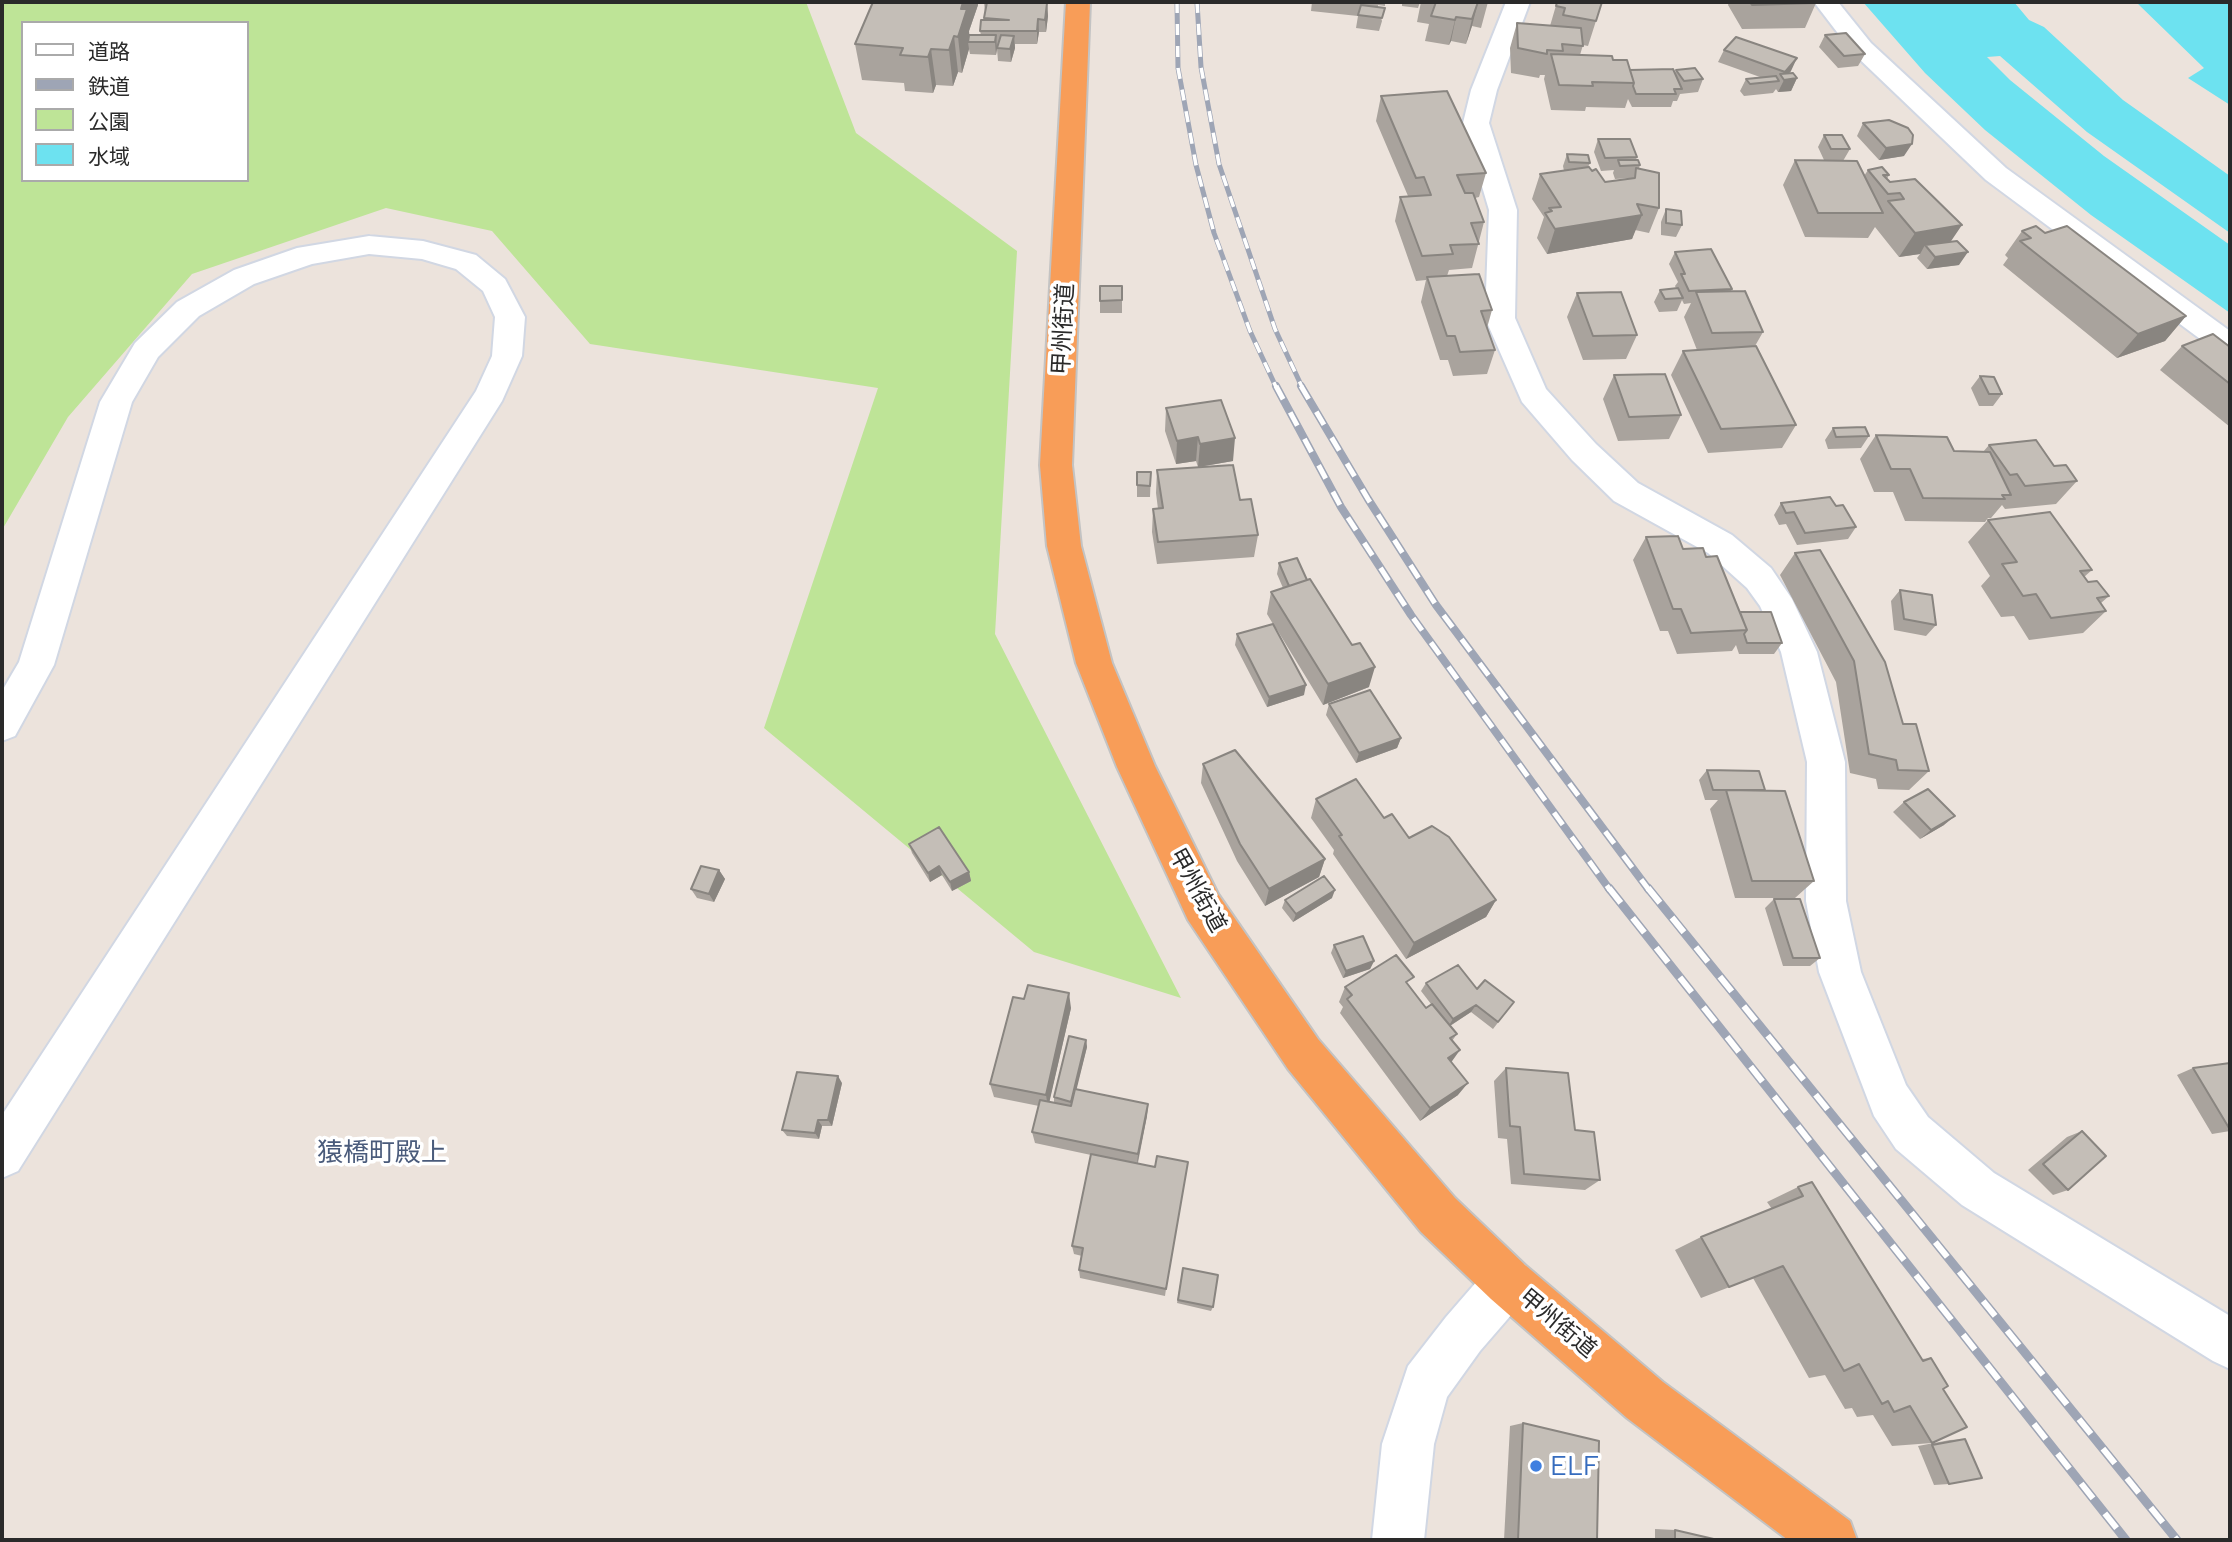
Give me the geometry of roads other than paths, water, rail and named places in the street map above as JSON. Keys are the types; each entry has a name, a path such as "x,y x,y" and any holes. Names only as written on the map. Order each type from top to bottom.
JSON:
{"highway":[{"name":"甲州街道","path":"1078,2 1056,465 1064,546 1094,663 1136,766 1203,907 1312,1064 1438,1214 1508,1282 1645,1400 1831,1540"}],"street":[{"path":"1518,2 1482,96 1476,123 1503,210 1500,318 1533,394 1584,452 1626,492 1720,544 1759,578 1774,599 1799,652 1826,762 1826,901 1840,972 1890,1100 1912,1133 1978,1189 2230,1344"},
{"path":"1826,2 1862,48 1996,174 2230,346"},
{"path":"2,725 36,665 116,402 146,350 188,309 244,277 307,255 369,245 423,250 466,262 495,286 510,317 507,356 491,393 2,1155"},
{"path":"1398,1540 1408,1444 1426,1384 1463,1334 1508,1282"}],"water":[{"path":"1863,2 2014,2 2029,20 2044,27 2123,100 2230,176 2230,233 2087,132 2000,56 1987,57 2010,80 2104,156 2230,245 2230,313 2091,215 1985,130 1925,73"},
{"path":"2136,2 2230,2 2230,105 2188,78 2204,68"}],"railway":[{"path":"1177,2 1178,68 1196,165 1214,233 1250,331 1276,387"},
{"path":"1197,2 1201,67 1219,164 1275,329 1302,387"},
{"path":"1276,386 1341,507 1411,615 1610,890"},
{"path":"1301,386 1368,499 1436,605 1649,890"},
{"path":"1609,888 2126,1540"},
{"path":"1648,888 2177,1540"}],"place":[{"name":"ELF","path":"1536,1466"}],"district":[{"name":"猿橋町殿上","path":"382,1152"}]}
